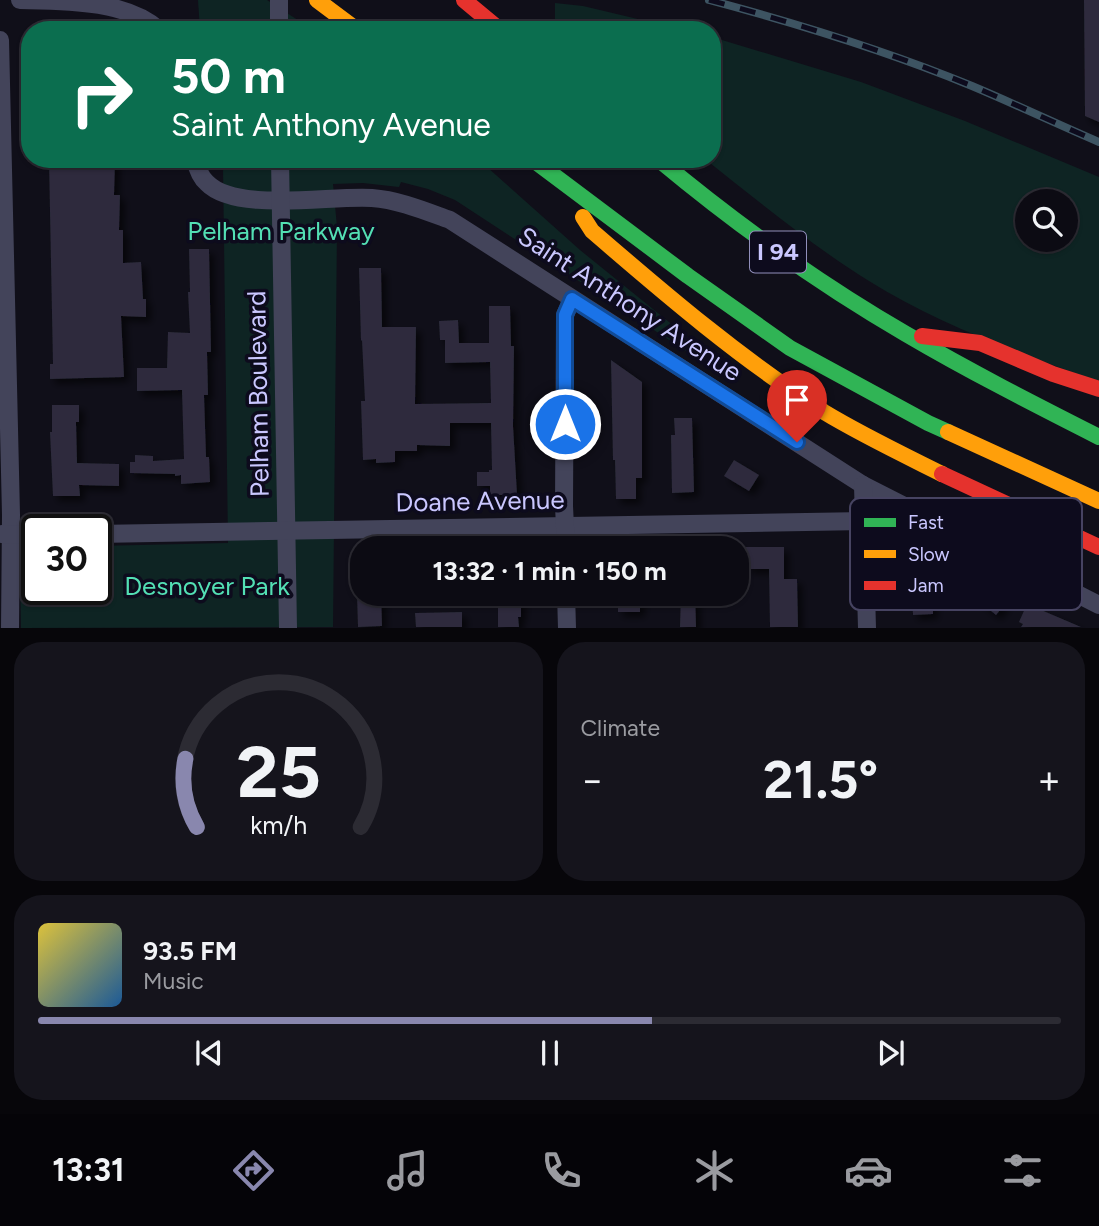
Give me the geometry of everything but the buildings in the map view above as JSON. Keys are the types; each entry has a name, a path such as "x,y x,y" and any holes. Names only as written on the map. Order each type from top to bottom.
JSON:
{"highway":[{"path":"317,0 345,21"},
{"path":"464,0 489,21"},
{"name":"I 94","path":"544,168 688,276 790,348 928,423 1099,501"},
{"name":"I 94","path":"668,168 712,204 799,267 905,334 1017,396 1099,437"},
{"path":"559,179 592,231 696,321 754,365 851,427 995,498"},
{"path":"905,334 980,343 1099,390"},
{"path":"1082,539 1099,547"}],"street":[{"path":"20,0 111,5 141,15 148,21"},
{"path":"279,0 279,21"},
{"path":"0,40 5,534 10,628"},
{"name":"Saint Anthony Avenue","path":"197,168 207,184 222,194 244,199 281,201 373,198 400,203 450,220 863,485 889,498"},
{"name":"Pelham Boulevard","path":"280,168 288,628"},
{"path":"565,536 565,315 572,299"},
{"path":"863,485 864,498"},
{"name":"Doane Avenue","path":"112,534 850,521"},
{"name":"Saint Anthony Avenue","path":"1082,596 1099,605"},
{"path":"566,606 567,628"},
{"path":"867,610 867,628"}],"green space":[{"path":"198,0 267,0 299,21 199,21"},
{"path":"555,3 583,6 646,21 555,21"},
{"path":"721,40 861,82 965,121 1099,177 1099,382 981,338 924,312 826,253 716,168 721,168"},
{"name":"Pelham Parkway","path":"223,168 488,168 580,250 690,339 686,351 455,200 401,182 399,187 363,183 333,184 337,227 333,627 21,628 20,568 21,564 21,605 112,605 112,546 228,543"}],"railway":[{"path":"709,0 908,61 1099,142"}],"traffic: fast":[{"path":"544,168 688,276 790,348 948,432"},
{"path":"669,168 717,207 841,294 954,361 1099,437"}],"traffic: slow":[{"path":"317,0 345,21"},
{"path":"583,217 592,231 648,279 793,392 838,420 942,474"},
{"path":"948,432 1099,501"}],"traffic: jam":[{"path":"464,0 489,21"},
{"path":"922,336 980,343 1053,374 1099,389"},
{"path":"942,474 994,498"},
{"path":"1082,539 1099,547"}],"route":[{"path":"565,424 565,315 572,299 797,442"}],"park label":[{"name":"Desnoyer Park","path":"207,586"}]}
